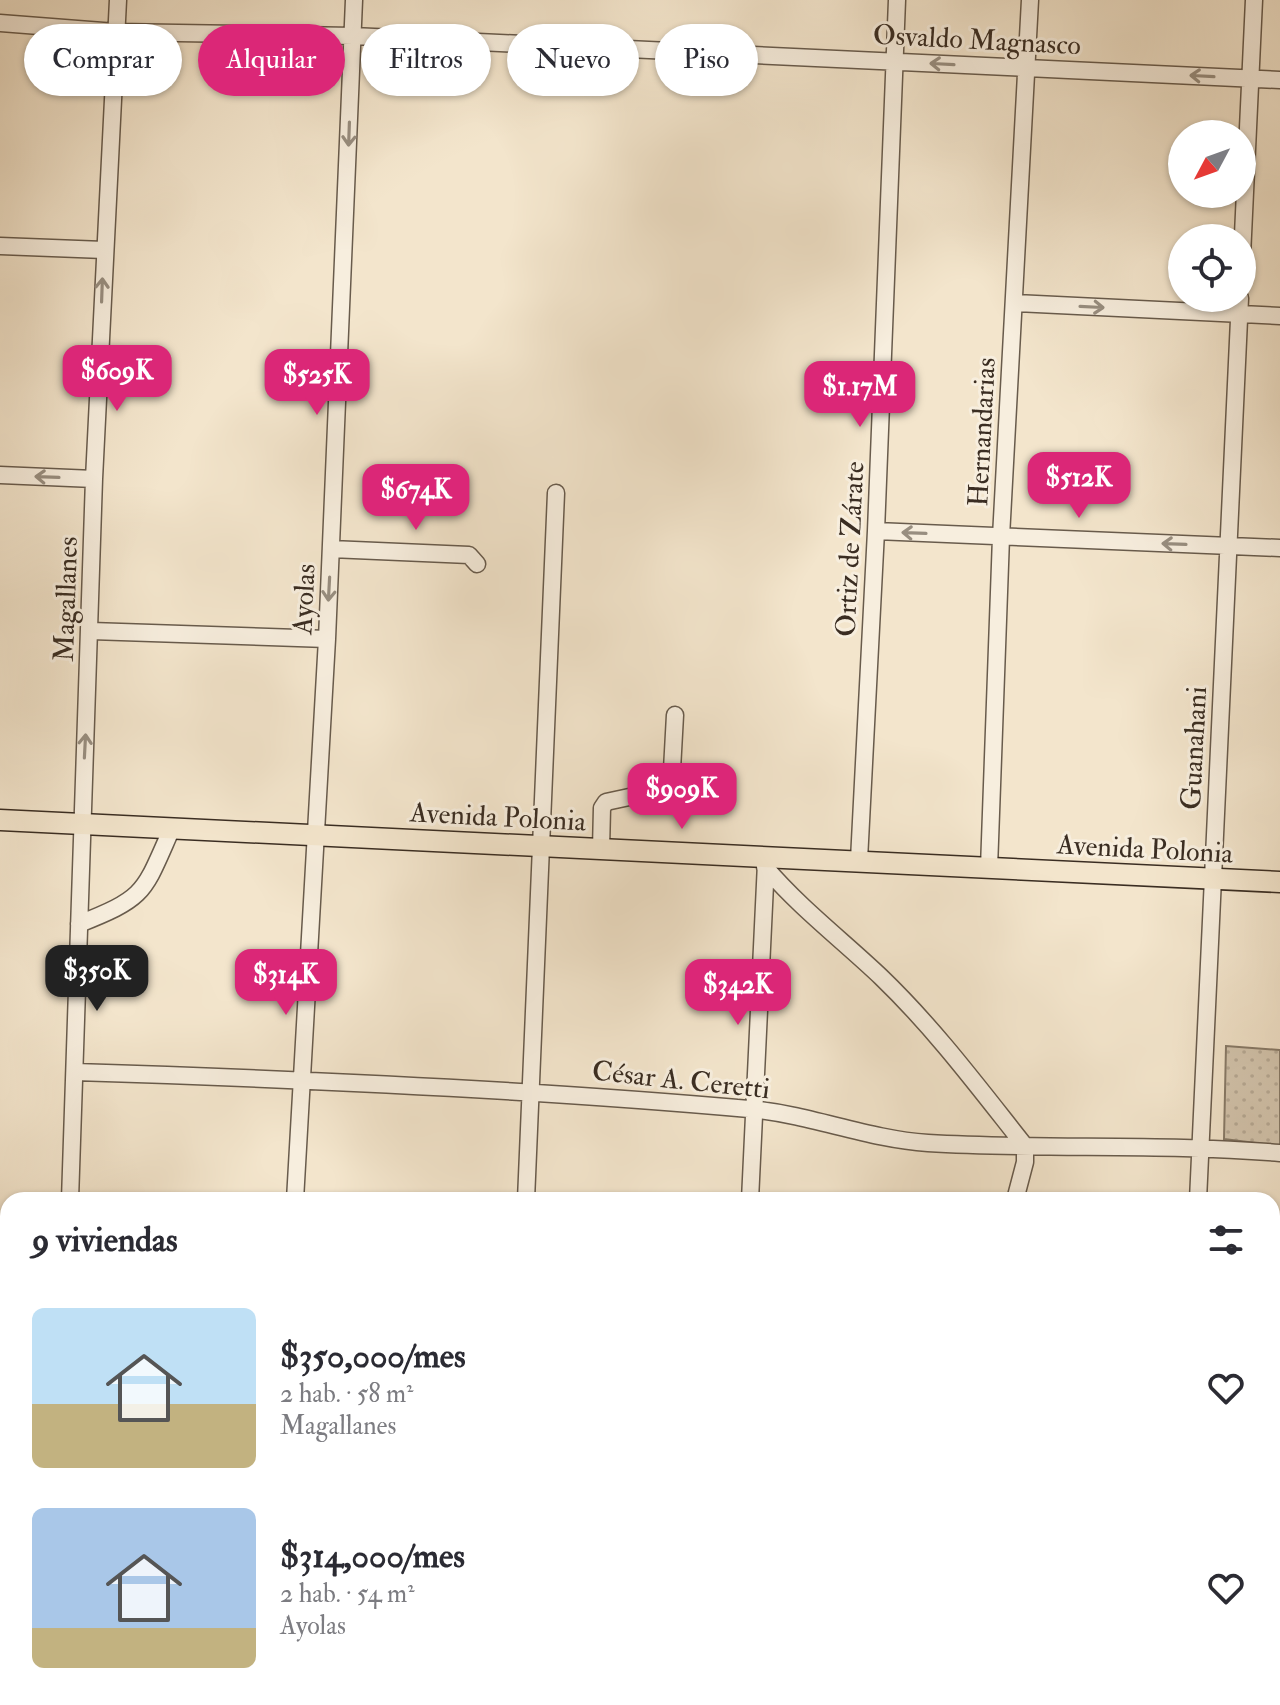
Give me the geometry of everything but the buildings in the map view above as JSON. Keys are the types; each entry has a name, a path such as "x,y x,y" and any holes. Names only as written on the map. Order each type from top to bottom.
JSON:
{"main road":[{"name":"Avenida Polonia","path":"0,820 601,849 766,862 859,860 1280,882"}],"street":[{"name":"Magallanes","path":"116,24 118,0"},
{"name":"Ayolas","path":"295,1192 327,639 354,0"},
{"name":"Ortiz de Zárate","path":"859,860 876,531 897,0"},
{"name":"Hernandarias","path":"989,868 1001,537 1030,0"},
{"path":"1243,224 1254,0"},
{"name":"Osvaldo Magnasco","path":"0,23 24,25"},
{"name":"Osvaldo Magnasco","path":"182,33 353,36 1280,80"},
{"name":"Magallanes","path":"70,1192 94,479 112,96"},
{"path":"0,246 104,250"},
{"path":"1014,303 1168,305"},
{"path":"1256,310 1280,316"},
{"name":"Guanahani","path":"1198,1192 1240,312"},
{"path":"0,475 94,479"},
{"path":"526,1192 556,493"},
{"path":"876,531 1280,548"},
{"path":"331,549 469,555 477,564"},
{"path":"91,631 327,639"},
{"path":"601,849 602,808 606,802 671,788 675,715"},
{"path":"79,924 119,908 144,889 172,828"},
{"path":"750,1192 766,862"},
{"path":"766,862 790,897 881,977 927,1024 1025,1146 1025,1162 1017,1192"},
{"name":"César A. Ceretti","path":"75,1072 531,1092 754,1109 886,1137 1025,1146 1201,1146 1280,1153"}],"shaded area":[{"path":"1226,1046 1280,1050 1280,1146 1224,1139"}]}
